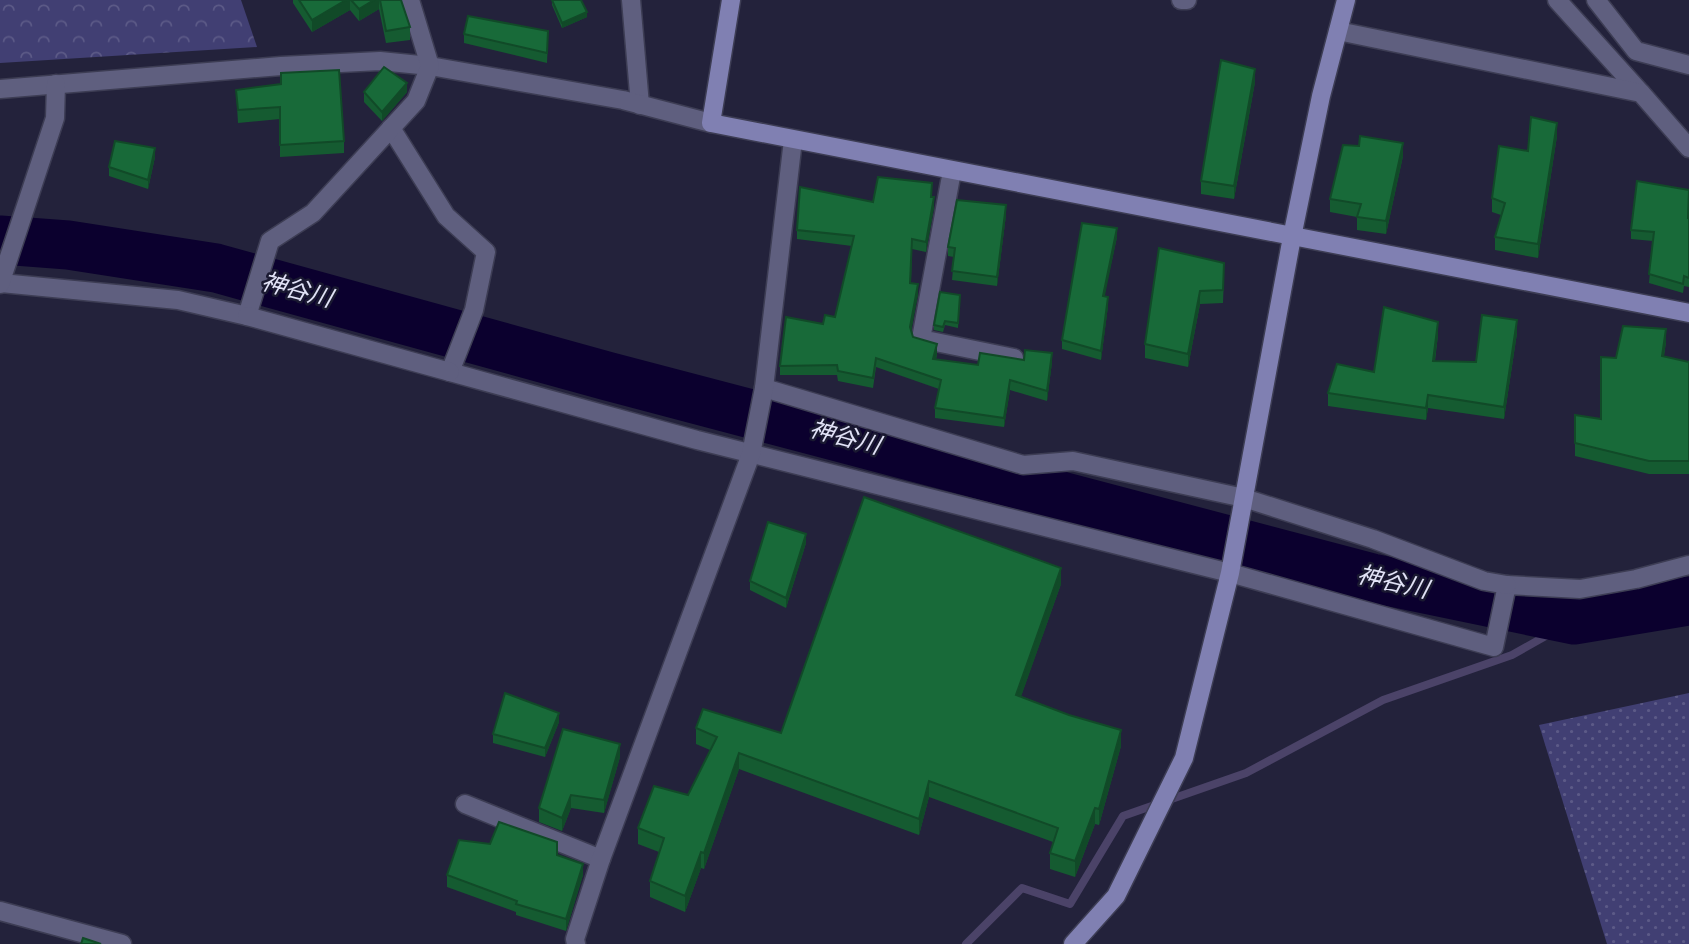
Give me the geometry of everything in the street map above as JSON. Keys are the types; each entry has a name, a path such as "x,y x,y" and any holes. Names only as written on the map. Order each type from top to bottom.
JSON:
{"street":[{"path":"248,313 270,241 313,213 416,101 430,66 410,0"},
{"path":"631,0 640,105"},
{"path":"711,123 731,0"},
{"path":"1181,0 1187,0"},
{"path":"1073,944 1116,895 1184,758 1230,573 1292,237 1321,96 1346,0"},
{"path":"1557,0 1689,148"},
{"path":"1596,0 1636,51 1689,65"},
{"path":"1338,31 1641,93"},
{"path":"0,89 368,61 430,66 640,105 793,140 1689,313"},
{"path":"56,84 55,118 1,279 178,300 248,313 450,372 751,454 1230,573 1494,647 1507,585"},
{"path":"391,128 446,216 486,252 474,310 450,372"},
{"path":"576,944 575,939 601,859 751,454 764,388 793,140"},
{"path":"952,171 921,340 1014,358"},
{"path":"764,388 1023,465 1073,461 1243,503 1373,538 1484,580 1507,585 1580,589 1636,579 1689,565"},
{"path":"465,804 601,859"},
{"path":"0,911 122,944"}],"green space":[{"path":"0,0 241,0 257,47 0,63"},
{"path":"1689,693 1689,944 1607,944 1539,725"}],"building":[{"path":"299,0 346,0 312,20"},
{"path":"351,0 374,0 359,9"},
{"path":"380,0 401,0 410,27 386,31"},
{"path":"552,0 581,0 587,12 562,23"},
{"path":"468,16 548,31 547,53 464,34"},
{"path":"1221,60 1255,69 1234,186 1201,181"},
{"path":"384,67 407,83 382,112 364,92"},
{"path":"339,70 344,141 280,145 280,107 238,110 236,90 281,84 281,73"},
{"path":"1531,117 1557,123 1538,244 1495,237 1505,203 1492,198 1499,146 1528,151"},
{"path":"1360,136 1403,143 1386,221 1357,217 1361,204 1330,199 1343,145 1359,146"},
{"path":"115,141 155,148 148,180 109,167"},
{"path":"878,177 932,183 931,197 934,197 926,242 912,239 910,283 918,284 910,327 913,337 937,344 933,359 978,365 980,353 1024,360 1025,350 1052,353 1047,391 1010,380 1004,418 935,408 941,380 876,358 873,378 838,371 837,365 780,366 786,317 823,324 825,315 835,317 854,236 797,230 800,187 873,202"},
{"path":"1637,181 1689,190 1689,278 1684,276 1683,284 1649,274 1654,232 1631,230"},
{"path":"957,200 1006,205 997,277 952,271 955,248 948,247"},
{"path":"1082,223 1117,228 1103,296 1108,297 1101,351 1062,340"},
{"path":"1159,248 1224,263 1223,290 1200,291 1188,354 1145,344"},
{"path":"940,292 960,295 958,323 945,321 943,327 934,325"},
{"path":"1384,307 1438,322 1433,361 1476,362 1482,315 1517,320 1504,407 1428,395 1426,408 1328,393 1337,364 1374,372"},
{"path":"1623,326 1666,329 1662,356 1689,362 1689,461 1649,461 1575,443 1575,415 1601,419 1601,357 1616,358"},
{"path":"864,497 1061,568 1016,695 1069,715 1121,730 1099,809 1095,808 1075,861 1050,853 1058,828 929,781 919,819 739,753 704,853 701,852 685,896 650,881 664,838 638,828 654,786 688,795 717,737 696,728 703,709 781,733"},
{"path":"768,522 806,534 786,598 750,581"},
{"path":"505,693 559,713 545,748 493,734"},
{"path":"563,729 620,744 604,800 571,795 562,818 539,808"},
{"path":"499,822 557,842 557,855 583,864 566,919 516,904 517,901 447,875 459,840 490,844"},
{"path":"83,938 101,944 81,944"}],"waterway":[{"name":"神谷川","path":"0,240 68,245 216,268 607,376 1372,578 1574,620 1689,601"},
{"path":"966,944 1022,888 1070,904 1123,816 1246,773 1383,700 1512,655 1574,620"}]}
